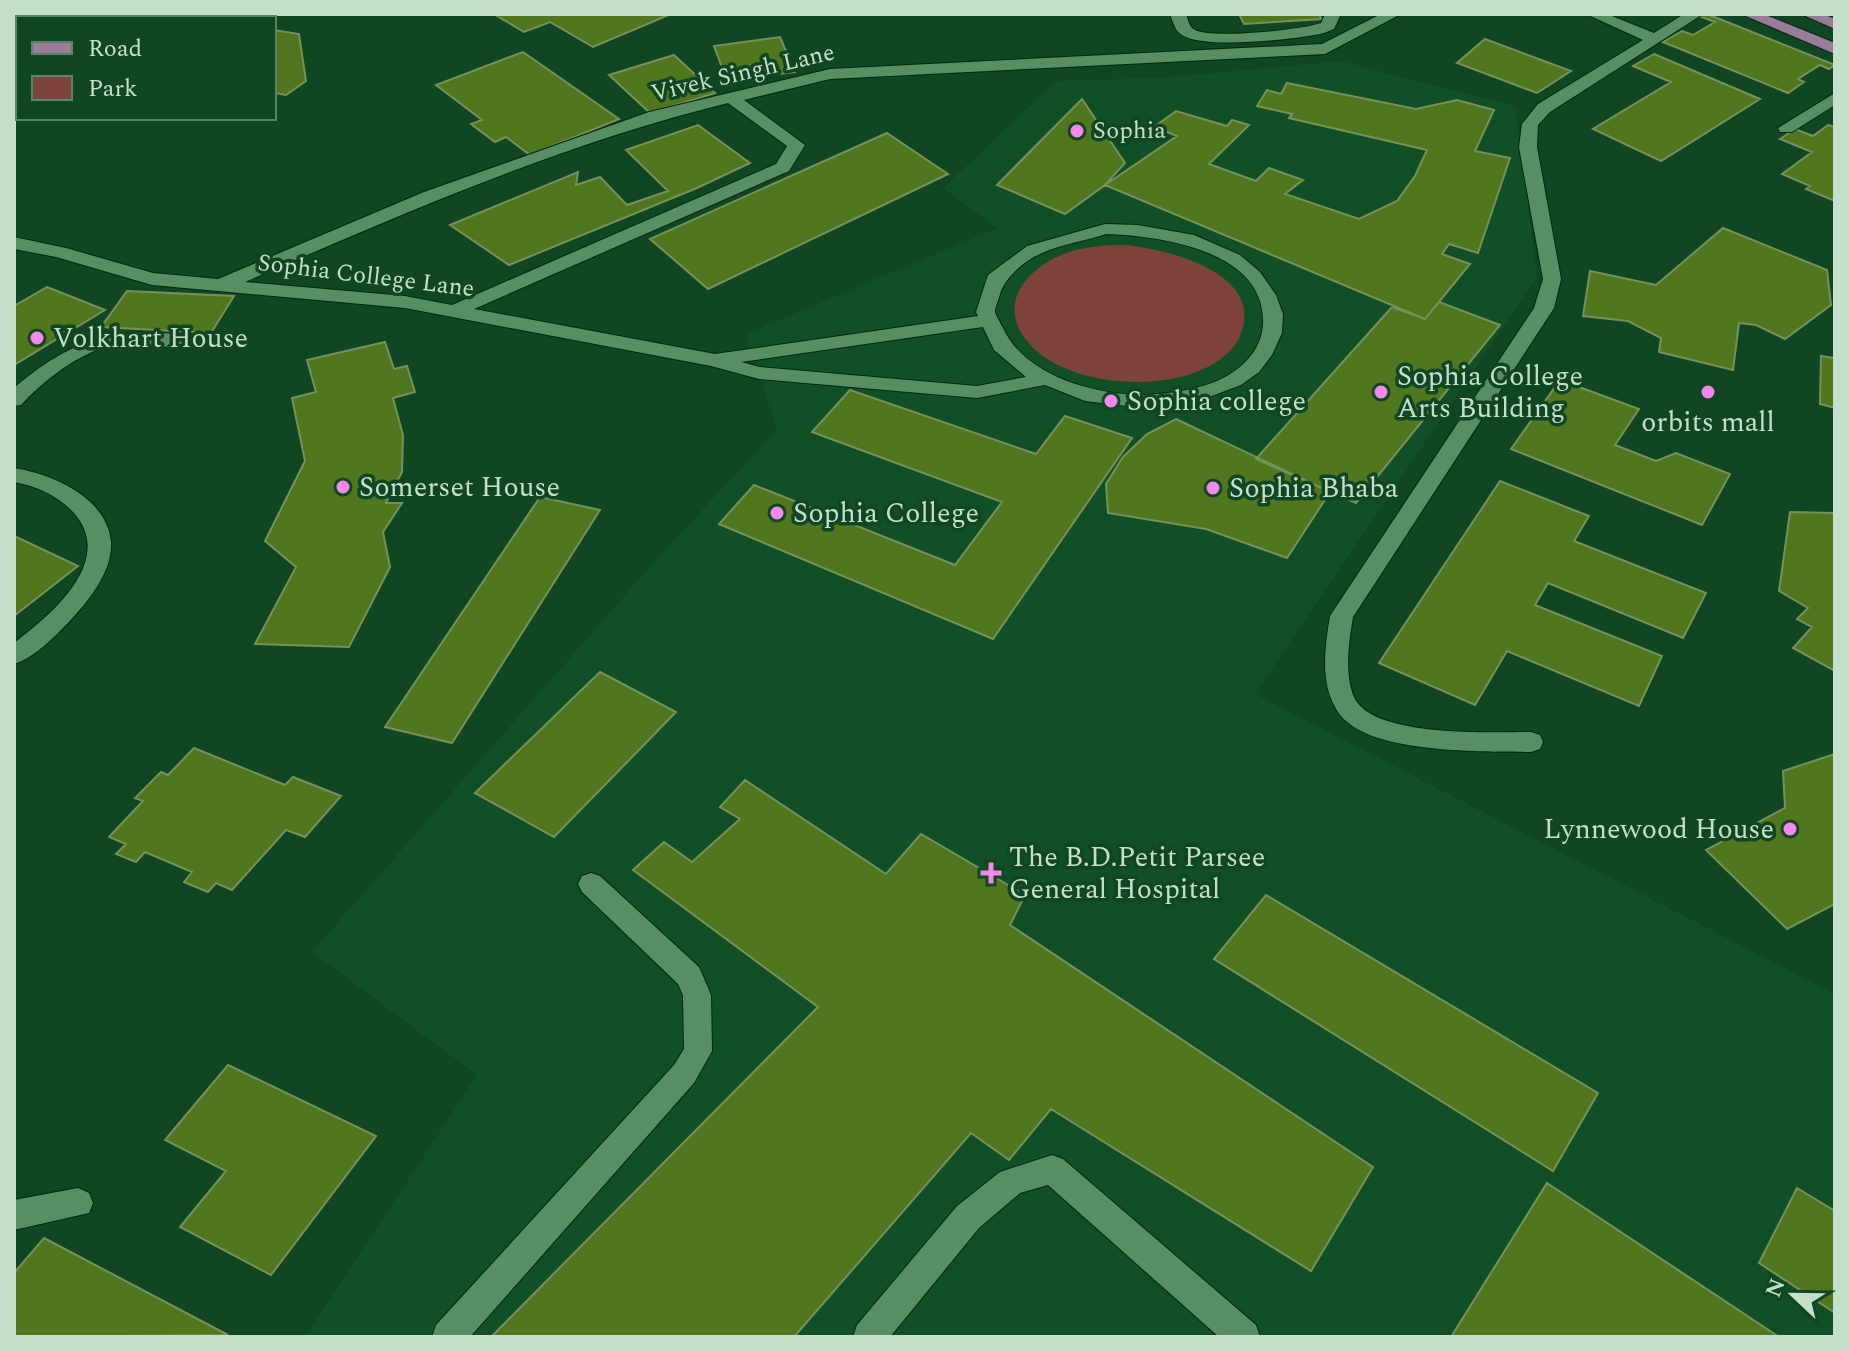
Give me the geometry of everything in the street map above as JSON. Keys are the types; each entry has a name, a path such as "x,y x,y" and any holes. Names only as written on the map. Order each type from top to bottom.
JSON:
{"main road":[{"path":"1749,14 1835,49"},
{"path":"1809,14 1835,24"}],"street":[{"path":"1178,14 1182,27 1188,33 1209,36 1306,33 1328,26 1333,14"},
{"name":"Vivek Singh Lane","path":"221,285 430,196 655,116 830,74 1325,49 1393,14"},
{"path":"1594,14 1655,39"},
{"path":"1531,742 1429,739 1354,715 1341,693 1335,657 1342,616 1544,308 1552,279 1528,147 1530,124 1544,108 1695,14"},
{"path":"454,311 783,167 796,145 731,98"},
{"path":"1786,128 1835,98"},
{"path":"1105,229 1150,230 1194,240 1232,258 1260,282 1274,309 1274,338 1257,364 1225,386 1182,399 1145,402 1108,400 1072,392 1042,380 1018,365 999,347 986,321 987,299 999,272 1025,251 1062,236 1105,229"},
{"name":"Sophia College Lane","path":"14,243 59,252 152,279 405,302 713,360"},
{"path":"713,360 986,321"},
{"path":"14,400 62,359 99,341 118,337 191,341"},
{"path":"713,360 759,373 977,392 1042,380"},
{"path":"14,475 33,478 66,494 89,512 101,536 98,559 82,594 52,628 14,655"},
{"path":"448,1337 684,1074 698,1051 697,995 689,976 591,884"},
{"path":"869,1337 968,1217 1011,1182 1052,1169 1244,1337"},
{"path":"14,1215 78,1203"}],"shaded area":[{"name":"The B.D.Petit Parsee General Hospital","path":"1341,61 1515,106 1537,277 1255,694 1835,994 1835,1337 305,1337 477,1075 312,952 660,555 777,430 746,334 997,228 943,188 1056,81 1158,78"}],"green space":[{"path":"1125,245 1185,258 1224,278 1237,293 1244,310 1242,331 1229,352 1194,373 1174,379 1127,382 1079,373 1057,365 1038,352 1024,337 1016,322 1015,307 1025,282 1035,271 1062,255 1088,248"}],"building":[{"path":"113,14 116,16 38,16"},
{"path":"671,14 593,47 550,22 524,32 497,16"},
{"path":"1239,14 1318,14 1322,19 1244,24"},
{"path":"1707,14 1835,65 1829,69 1820,65 1798,79 1804,82 1788,93 1663,42 1682,31 1693,35 1715,22 1699,16"},
{"path":"276,30 299,34 306,81 286,95 276,93"},
{"path":"780,37 795,72 727,81 714,46"},
{"path":"1485,39 1571,71 1537,93 1457,63"},
{"path":"523,52 619,119 530,155 506,137 495,142 471,124 482,120 436,85"},
{"path":"1654,54 1760,99 1661,161 1593,129 1671,82 1633,66"},
{"path":"674,55 715,93 650,113 609,75"},
{"path":"16,60 14,102 14,61"},
{"path":"1287,83 1416,109 1457,100 1494,110 1475,151 1510,158 1478,253 1449,244 1442,254 1470,264 1425,319 1105,185 1177,136 1154,127 1176,111 1227,126 1232,120 1249,125 1209,164 1256,181 1269,168 1303,180 1285,194 1359,219 1397,201 1415,176 1427,150 1289,118 1292,114 1257,106 1267,90 1281,94"},
{"name":"Sophia","path":"1082,99 1125,163 1105,185 1065,214 997,185"},
{"path":"698,125 750,163 509,265 450,225 578,172 576,185 600,177 627,205 668,191 626,150"},
{"path":"1828,125 1835,127 1835,201 1806,189 1810,186 1782,174 1812,152 1780,139 1795,129 1813,136"},
{"path":"887,133 948,174 708,289 650,239"},
{"path":"1723,228 1827,270 1831,305 1785,339 1756,325 1739,323 1733,370 1659,352 1661,338 1628,321 1583,316 1590,271 1656,285"},
{"name":"Volkhart House","path":"47,287 105,310 14,365 14,306"},
{"path":"127,291 234,296 211,333 101,327"},
{"name":"Sophia College Arts Building","path":"1439,302 1500,325 1356,503 1256,459 1392,307 1425,319"},
{"name":"Somerset House","path":"385,342 394,369 407,366 415,392 393,398 403,435 402,472 386,503 402,503 383,532 390,567 349,647 255,644 296,567 265,541 305,461 292,398 316,392 307,360"},
{"path":"1821,356 1835,358 1835,408 1820,404"},
{"path":"1560,380 1639,409 1615,445 1656,461 1676,453 1730,474 1702,525 1511,449"},
{"name":"Sophia College","path":"850,390 1036,454 1065,416 1132,438 993,639 719,524 754,485 955,565 1002,502 812,432"},
{"name":"Sophia Bhaba","path":"1176,419 1330,492 1287,558 1206,529 1108,513 1106,484 1123,457 1147,434"},
{"path":"1500,481 1589,516 1574,541 1706,593 1683,638 1548,583 1535,605 1662,656 1639,706 1507,651 1475,705 1379,663"},
{"path":"540,497 600,510 452,743 385,727"},
{"path":"1790,512 1835,513 1835,671 1793,648 1812,627 1797,619 1808,608 1779,591"},
{"path":"14,536 78,566 14,616"},
{"path":"600,672 676,712 554,837 475,793"},
{"path":"194,748 285,785 293,777 341,796 305,837 286,830 232,890 216,883 208,892 184,882 192,872 145,852 136,862 116,854 126,844 109,837 143,801 135,798 161,772 168,775"},
{"name":"Lynnewood House","path":"1835,754 1835,904 1787,929 1706,850 1785,808 1783,771"},
{"path":"745,780 886,874 921,834 1025,895 1010,925 1373,1167 1311,1271 1051,1109 1009,1160 971,1133 794,1337 491,1337 818,1007 633,870 664,842 692,862 740,819 720,807"},
{"path":"1266,895 1598,1093 1553,1171 1214,959"},
{"path":"228,1065 376,1136 271,1275 180,1227 226,1171 165,1140"},
{"path":"1547,1183 1779,1337 1451,1337"},
{"path":"1797,1188 1835,1211 1835,1313 1759,1263"},
{"path":"44,1238 228,1335 14,1337 14,1273"}],"place":[{"name":"Sophia","path":"1077,131"},
{"name":"Volkhart House","path":"37,338"},
{"name":"Sophia College Arts Building","path":"1381,392"},
{"name":"orbits mall","path":"1708,392"},
{"name":"Sophia college","path":"1111,401"},
{"name":"Somerset House","path":"343,487"},
{"name":"Sophia Bhaba","path":"1213,488"},
{"name":"Sophia College","path":"777,513"},
{"name":"Lynnewood House","path":"1790,829"},
{"name":"The B.D.Petit Parsee General Hospital","path":"991,873"}]}
